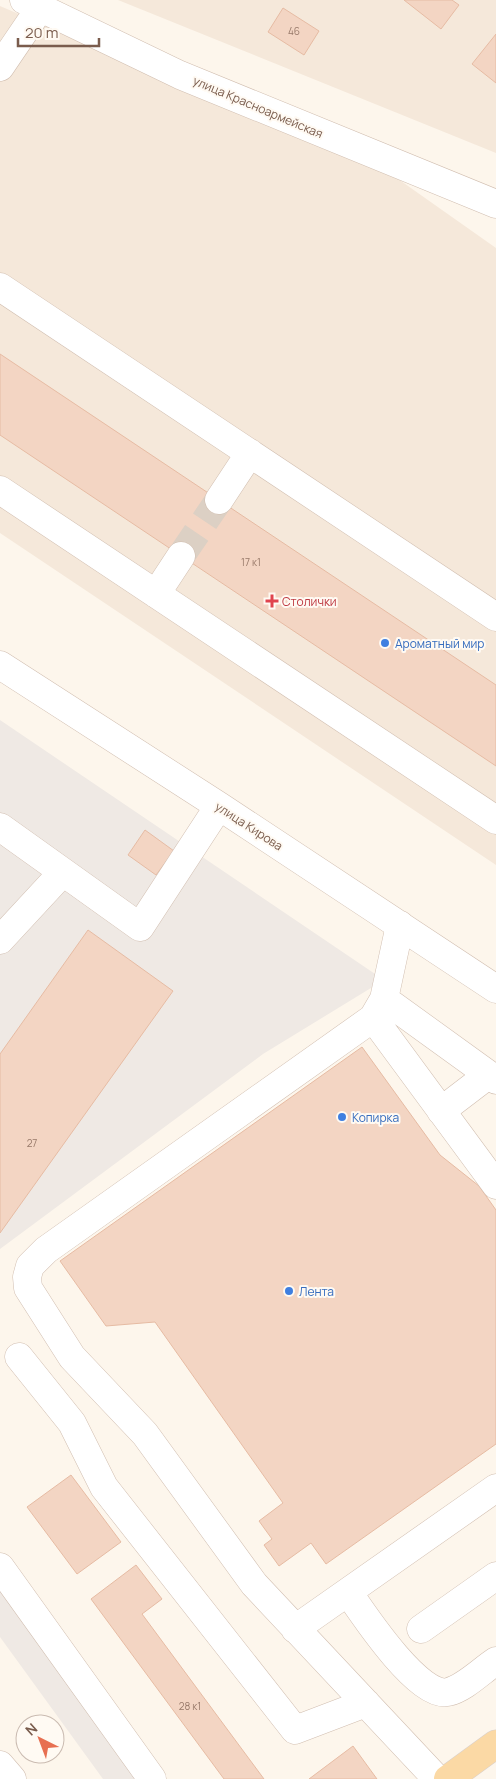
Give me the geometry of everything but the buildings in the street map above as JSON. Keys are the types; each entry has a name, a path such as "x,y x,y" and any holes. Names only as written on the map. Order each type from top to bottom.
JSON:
{"main road":[{"path":"448,1779 496,1744"}],"street":[{"path":"0,67 32,4"},
{"name":"улица Красноармейская","path":"32,4 180,75 496,204"},
{"path":"0,286 496,617"},
{"path":"219,500 250,453"},
{"path":"0,490 496,820"},
{"path":"156,594 181,556"},
{"name":"улица Кирова","path":"0,665 219,806 496,989"},
{"path":"0,827 140,927 219,806"},
{"path":"0,940 63,872"},
{"path":"400,925 378,1009 46,1250 30,1266 27,1277 33,1298 72,1357 145,1434 240,1567 295,1629 437,1779"},
{"path":"378,1009 492,1078 441,1111"},
{"path":"378,1009 441,1111 492,1170"},
{"path":"19,1357 72,1423 104,1487 295,1730 366,1703"},
{"path":"295,1629 496,1488"},
{"path":"0,1568 152,1779"},
{"path":"420,1629 496,1576"},
{"path":"348,1592 390,1650 423,1683 436,1691 442,1693 456,1689 496,1661"},
{"path":"0,1765 12,1779"}],"shaded area":[{"path":"118,0 496,0 496,153"},
{"path":"0,6 391,174 496,248 496,865 0,533"},
{"path":"0,720 384,980 263,1054 0,1249"},
{"path":"0,1591 137,1779 103,1779 65,1727 65,1714 56,1714 0,1637"}],"tunnel":[{"path":"181,556 219,500"}],"place":[{"name":"Столички","path":"272,601"},
{"name":"Ароматный мир","path":"385,643"},
{"name":"Копирка","path":"342,1117"},
{"name":"Лента","path":"289,1291"}]}
